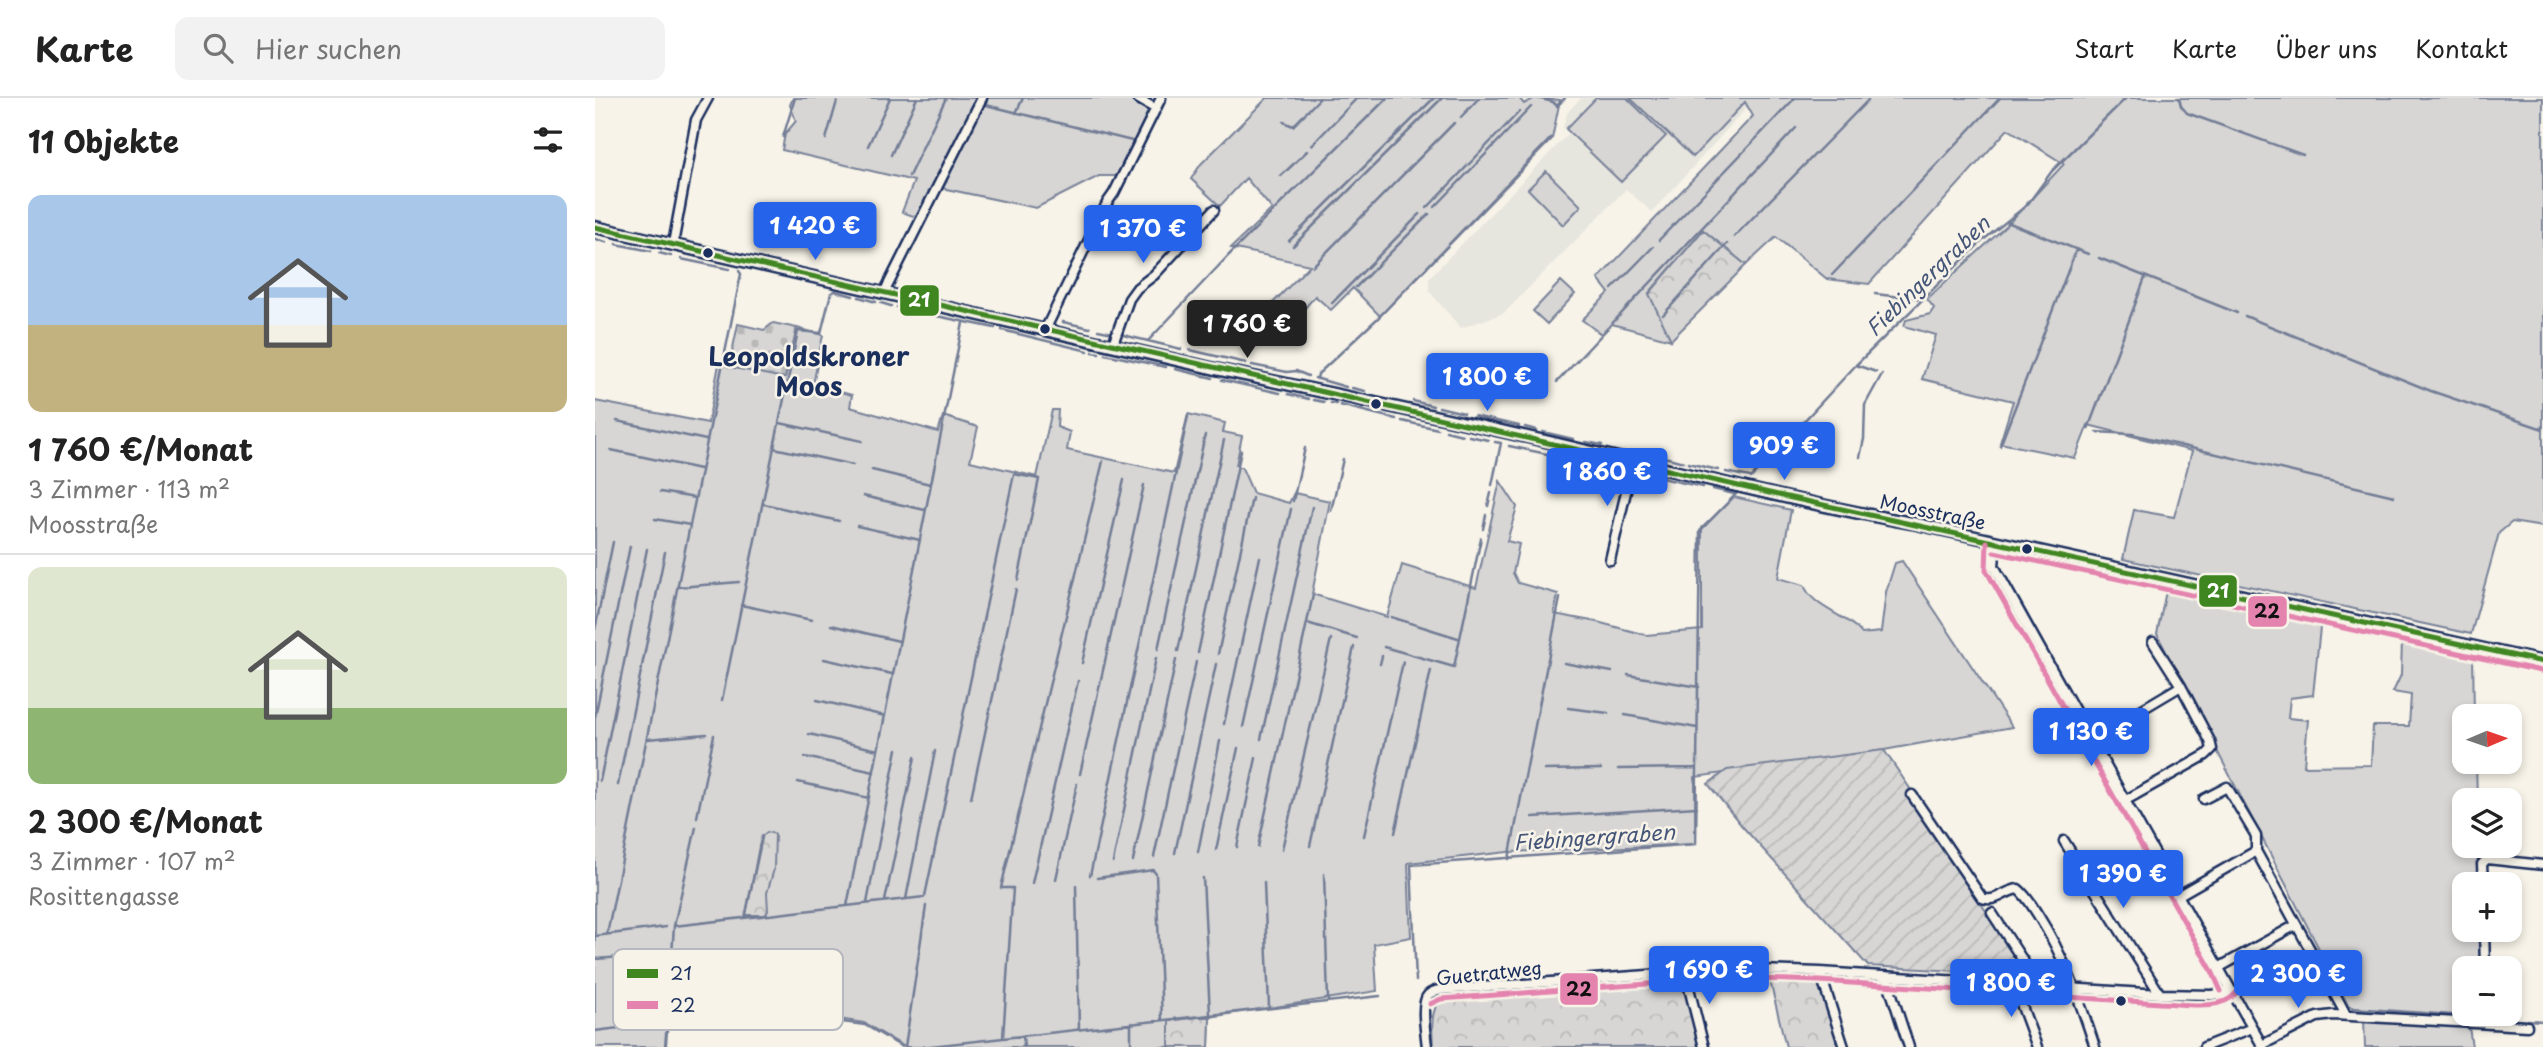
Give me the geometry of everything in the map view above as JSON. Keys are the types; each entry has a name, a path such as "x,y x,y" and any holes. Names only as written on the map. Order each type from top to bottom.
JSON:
{"street":[{"path":"673,244 696,120 709,98"},
{"path":"884,293 982,98"},
{"path":"1137,98 1156,109"},
{"path":"1046,328 1161,98"},
{"path":"1113,344 1129,299 1137,288 1154,275 1214,210"},
{"name":"Moosstraße","path":"595,226 1811,504 1912,523 2543,662"},
{"path":"1610,560 1633,462"},
{"path":"1996,542 1994,566 2262,1046 2316,1017 2346,1015 2452,1022"},
{"path":"2126,800 2206,755 2212,749 2181,687 2153,642"},
{"path":"2129,717 2181,687"},
{"path":"2204,799 2227,787 2256,836 2256,851 2346,1015"},
{"path":"1912,795 1982,898 1996,899 2018,889 2024,894 2049,933 2075,989 2095,1047"},
{"path":"2064,841 2159,994"},
{"path":"2179,895 2256,851"},
{"path":"2482,872 2482,864 2487,859 2543,865"},
{"path":"1992,913 2029,970 2030,985"},
{"path":"2220,967 2296,925"},
{"name":"Guetratweg","path":"1427,1047 1424,1006 1426,996 1439,989 1717,969 1820,972 2159,994 2212,995 2225,993 2229,989"},
{"path":"1685,972 1704,1047"},
{"path":"1820,972 1844,1047"},
{"path":"1886,976 1909,1047"},
{"path":"2017,984 2017,993 2037,1047"},
{"path":"2522,1026 2527,1026"},
{"path":"2204,1047 2252,1028"}],"shaded area":[{"path":"1581,98 1744,98 1750,104 1652,212 1626,189 1504,313 1461,328 1429,291 1429,278 1569,133 1563,127 1567,113"}],"green space":[{"path":"793,98 1133,98 1150,109 1117,176 1099,176 1036,208 932,186 916,217 902,212 914,181 782,150 785,134 796,121 790,105"},
{"path":"1267,98 1519,98 1524,104 1535,98 1560,100 1552,139 1380,316 1353,288 1331,310 1315,296 1286,331 1265,311 1310,265 1231,248 1272,209 1246,178 1220,206 1191,179 1201,164"},
{"path":"1596,98 1627,98 1666,136 1621,182 1566,129"},
{"path":"1630,98 2543,98 2543,527 2512,522 2499,533 2471,634 2123,559 2134,510 2174,517 2192,451 2088,425 2075,458 2000,443 2013,401 1922,379 1936,335 1904,326 1906,320 1930,314 1934,308 1927,299 2007,225 2064,164 2008,129 1869,284 1827,279 1776,237 1746,265 1703,230 1649,293 1671,340 1612,324 1601,334 1582,320 1609,293 1598,279 1753,116 1745,102 1693,157"},
{"path":"1546,171 1581,206 1563,225 1528,189"},
{"path":"1703,230 1746,265 1671,340 1649,294"},
{"path":"1561,281 1575,294 1547,324 1533,311"},
{"path":"773,323 797,328 785,378 729,367 738,324 764,330"},
{"path":"797,328 823,335 813,385 852,395 850,407 938,432 943,416 978,427 970,461 1037,477 1052,410 1058,410 1057,427 1070,432 1067,450 1174,473 1188,414 1225,423 1223,432 1242,436 1236,465 1242,468 1253,493 1289,503 1294,493 1330,501 1312,594 1387,617 1402,565 1476,588 1500,481 1517,507 1507,541 1519,544 1513,573 1518,583 1558,594 1554,614 1646,635 1702,630 1702,528 1734,497 1791,510 1778,578 1804,585 1808,593 1822,606 1848,621 1862,634 1881,632 1886,592 1895,563 1902,561 2012,727 1884,750 1695,777 1695,844 1508,852 1408,863 1411,937 1374,944 1377,991 1210,1017 1209,1047 905,1047 864,1023 843,1020 843,949 613,949 613,1030 667,1030 666,1047 595,1047 595,401 708,423 719,364 785,378"},
{"path":"2166,591 2321,618 2313,695 2290,698 2288,718 2308,720 2304,766 2371,765 2373,726 2409,726 2411,695 2393,692 2401,675 2402,639 2473,654 2474,704 2452,704 2452,774 2476,774 2477,788 2452,788 2452,858 2478,858 2479,872 2452,872 2452,942 2482,942 2483,956 2452,956 2452,1026 2470,1026 2472,1047 2365,1047 2364,1019 2353,1007 2349,1007 2157,634"},
{"path":"1884,750 1913,793 1908,797 2027,971 1985,968 1976,972 1868,966 1742,826 1708,784 1727,770"},
{"path":"767,832 775,834 774,869 767,893 768,911 765,915 746,915 759,846 762,836"},
{"path":"1769,977 1818,978 1841,1047 1786,1047"},
{"path":"1682,979 1701,1047 1433,1047 1434,1010 1447,993"},
{"path":"1210,1017 1209,1047 1169,1047 1169,1021"}],"waterway":[{"path":"783,137 795,98"},
{"path":"826,139 838,98"},
{"path":"868,146 890,98"},
{"path":"891,155 917,98"},
{"path":"909,176 946,98"},
{"path":"932,189 977,98"},
{"path":"987,98 986,105 1132,141 1133,147"},
{"path":"1016,113 1023,98"},
{"path":"1284,122 1293,126 1320,98"},
{"path":"1312,145 1357,98"},
{"path":"1148,341 1229,255 1387,98"},
{"path":"1289,241 1434,98"},
{"path":"1293,246 1442,98"},
{"path":"1461,117 1479,98"},
{"path":"1537,98 1553,102 1557,106 1565,98"},
{"path":"1659,240 1795,98"},
{"path":"1734,237 1870,98"},
{"path":"1832,275 2000,98"},
{"name":"Fiebingergraben","path":"1751,478 1856,365 1982,241 2027,205 2052,171 2126,98"},
{"path":"2179,98 2187,113 2303,155"},
{"path":"1435,207 1531,107"},
{"path":"1427,208 1519,112"},
{"path":"1313,266 1454,123"},
{"path":"1557,382 1796,128"},
{"path":"1317,379 1318,374 1378,318 1551,138"},
{"path":"1281,176 1307,151"},
{"path":"1109,194 1122,168"},
{"path":"1332,303 1420,214"},
{"path":"1356,287 1429,214"},
{"path":"2007,222 2088,254"},
{"path":"595,239 606,242"},
{"path":"616,244 651,251"},
{"path":"1663,315 1727,244"},
{"path":"1612,289 1653,247"},
{"path":"2000,446 2076,250"},
{"path":"659,253 671,256"},
{"path":"2099,258 2237,313"},
{"path":"681,259 729,269"},
{"path":"607,934 741,274 739,271"},
{"path":"2088,429 2145,278"},
{"path":"722,700 798,331 821,333 831,293 835,291 853,296"},
{"path":"1875,294 1901,297"},
{"path":"859,297 876,302"},
{"path":"1910,297 1920,299"},
{"path":"881,303 891,306"},
{"path":"897,307 910,310"},
{"path":"917,312 995,328"},
{"path":"2245,316 2431,391 2543,429"},
{"path":"1063,322 1090,328"},
{"path":"847,906 963,323"},
{"path":"1002,330 1088,351"},
{"path":"1098,330 1113,333"},
{"path":"1119,334 1181,349"},
{"path":"1190,350 1246,363"},
{"path":"1093,352 1099,353"},
{"path":"1105,354 1166,367"},
{"path":"1252,365 1287,372 1296,371 1308,376"},
{"path":"1856,365 1876,372"},
{"path":"1175,369 1213,378"},
{"path":"1860,457 1864,439 1865,405 1882,374"},
{"path":"1315,378 1346,387"},
{"path":"1222,380 1280,393"},
{"path":"1352,388 1365,391"},
{"path":"1288,394 1309,399"},
{"path":"1314,400 1324,402"},
{"path":"1413,401 1433,406"},
{"path":"1331,403 1336,404"},
{"path":"1340,405 1396,419"},
{"path":"1439,407 1464,413"},
{"path":"1090,876 1188,416"},
{"path":"1474,416 1519,426"},
{"path":"617,421 706,440"},
{"path":"1402,421 1438,429"},
{"path":"780,423 862,441"},
{"path":"1525,427 1536,430"},
{"path":"1446,431 1462,435"},
{"path":"1543,432 1573,439"},
{"path":"2096,432 2132,434 2394,496"},
{"path":"1158,649 1205,435"},
{"path":"1469,436 1488,440"},
{"path":"1178,651 1224,440"},
{"path":"1492,485 1501,443 1495,442"},
{"path":"1586,442 1602,445"},
{"path":"1509,446 1561,457"},
{"path":"774,448 853,465"},
{"path":"1293,501 1305,448"},
{"path":"611,450 700,469"},
{"path":"1198,653 1241,451"},
{"path":"1656,455 1684,462"},
{"path":"1568,458 1573,460"},
{"path":"1331,511 1343,459"},
{"path":"1003,1038 1013,888 1001,888 1103,461"},
{"path":"1580,461 1625,470"},
{"path":"1688,463 1718,470"},
{"path":"872,470 930,484"},
{"path":"1726,472 1750,477"},
{"path":"1638,473 1703,487"},
{"path":"925,896 1014,474 1039,479 1018,580"},
{"path":"1082,663 1124,480"},
{"path":"1080,774 1144,485"},
{"path":"1713,489 1734,494"},
{"name":"Fiebingergraben","path":"1416,981 1411,865 1696,844 1700,531 1739,491"},
{"path":"660,492 695,498"},
{"path":"1488,506 1491,493"},
{"path":"863,496 925,510"},
{"path":"1218,654 1252,498"},
{"path":"764,504 839,521"},
{"path":"1261,739 1312,507"},
{"path":"1243,727 1291,509"},
{"path":"1483,529 1486,515"},
{"path":"655,519 690,525"},
{"path":"857,526 920,540"},
{"path":"1384,647 1454,667 1481,538"},
{"path":"595,630 613,542"},
{"path":"595,717 630,546"},
{"path":"600,781 647,549"},
{"path":"618,785 665,552"},
{"path":"1224,724 1260,557"},
{"path":"679,587 739,582"},
{"path":"971,798 1016,589"},
{"path":"1258,847 1313,595"},
{"path":"1509,859 1560,598"},
{"path":"741,605 812,620"},
{"path":"1391,617 1458,638"},
{"path":"1307,623 1357,638"},
{"path":"831,625 899,641"},
{"path":"1282,849 1331,639"},
{"path":"1310,846 1354,647"},
{"path":"1380,664 1382,656"},
{"path":"1113,862 1156,658"},
{"path":"824,659 892,674"},
{"path":"1133,861 1176,660"},
{"path":"1154,857 1196,662"},
{"path":"1364,836 1403,662"},
{"path":"1564,663 1612,672"},
{"path":"1175,853 1216,664"},
{"path":"1395,833 1431,670"},
{"path":"1628,675 1699,687"},
{"path":"1032,883 1078,681"},
{"path":"817,700 885,716"},
{"path":"1568,708 1608,713"},
{"path":"1625,715 1697,728"},
{"path":"647,739 707,734"},
{"path":"809,734 878,750"},
{"path":"697,817 714,735"},
{"path":"1198,852 1220,741"},
{"path":"1216,850 1238,748"},
{"path":"867,903 897,749"},
{"path":"906,899 935,751"},
{"path":"805,757 874,772"},
{"path":"885,901 915,757"},
{"path":"1237,847 1256,758"},
{"path":"1618,769 1697,768"},
{"path":"1544,770 1601,769"},
{"path":"798,782 869,798"},
{"path":"1056,879 1077,784"},
{"path":"1533,817 1697,807"},
{"path":"672,949 674,926 696,827"},
{"path":"745,918 762,837"},
{"path":"1097,878 1153,870 1156,874 1162,1020"},
{"path":"1324,874 1328,1000"},
{"path":"1203,878 1210,1014"},
{"path":"1264,883 1269,1007"},
{"path":"1076,886 1079,1029"},
{"path":"674,926 924,897"},
{"path":"905,1047 926,906"},
{"path":"595,936 666,927"},
{"path":"595,959 613,958"},
{"name":"Fiebingergraben","path":"922,1047 1380,996"},
{"path":"2352,1008 2452,1015"},
{"path":"2528,1020 2543,1021"},
{"name":"Fiebingergraben","path":"843,1022 865,1025 902,1047"},
{"path":"1131,1023 1131,1047"},
{"path":"595,1031 613,1029"},
{"name":"Fiebingergraben","path":"665,1047 666,1030"},
{"path":"1023,1036 1024,1047"}],"transit line":[{"name":"21","path":"595,227 1787,497 2543,662"},
{"name":"22","path":"1987,542 1986,570 2221,991"},
{"name":"22","path":"1994,552 2541,671"},
{"name":"22","path":"1430,1004 1441,999 1731,978 1820,981 2189,1005 2221,1003 2236,993"}],"district":[{"name":"Leopoldskroner Moos","path":"809,370"}]}
